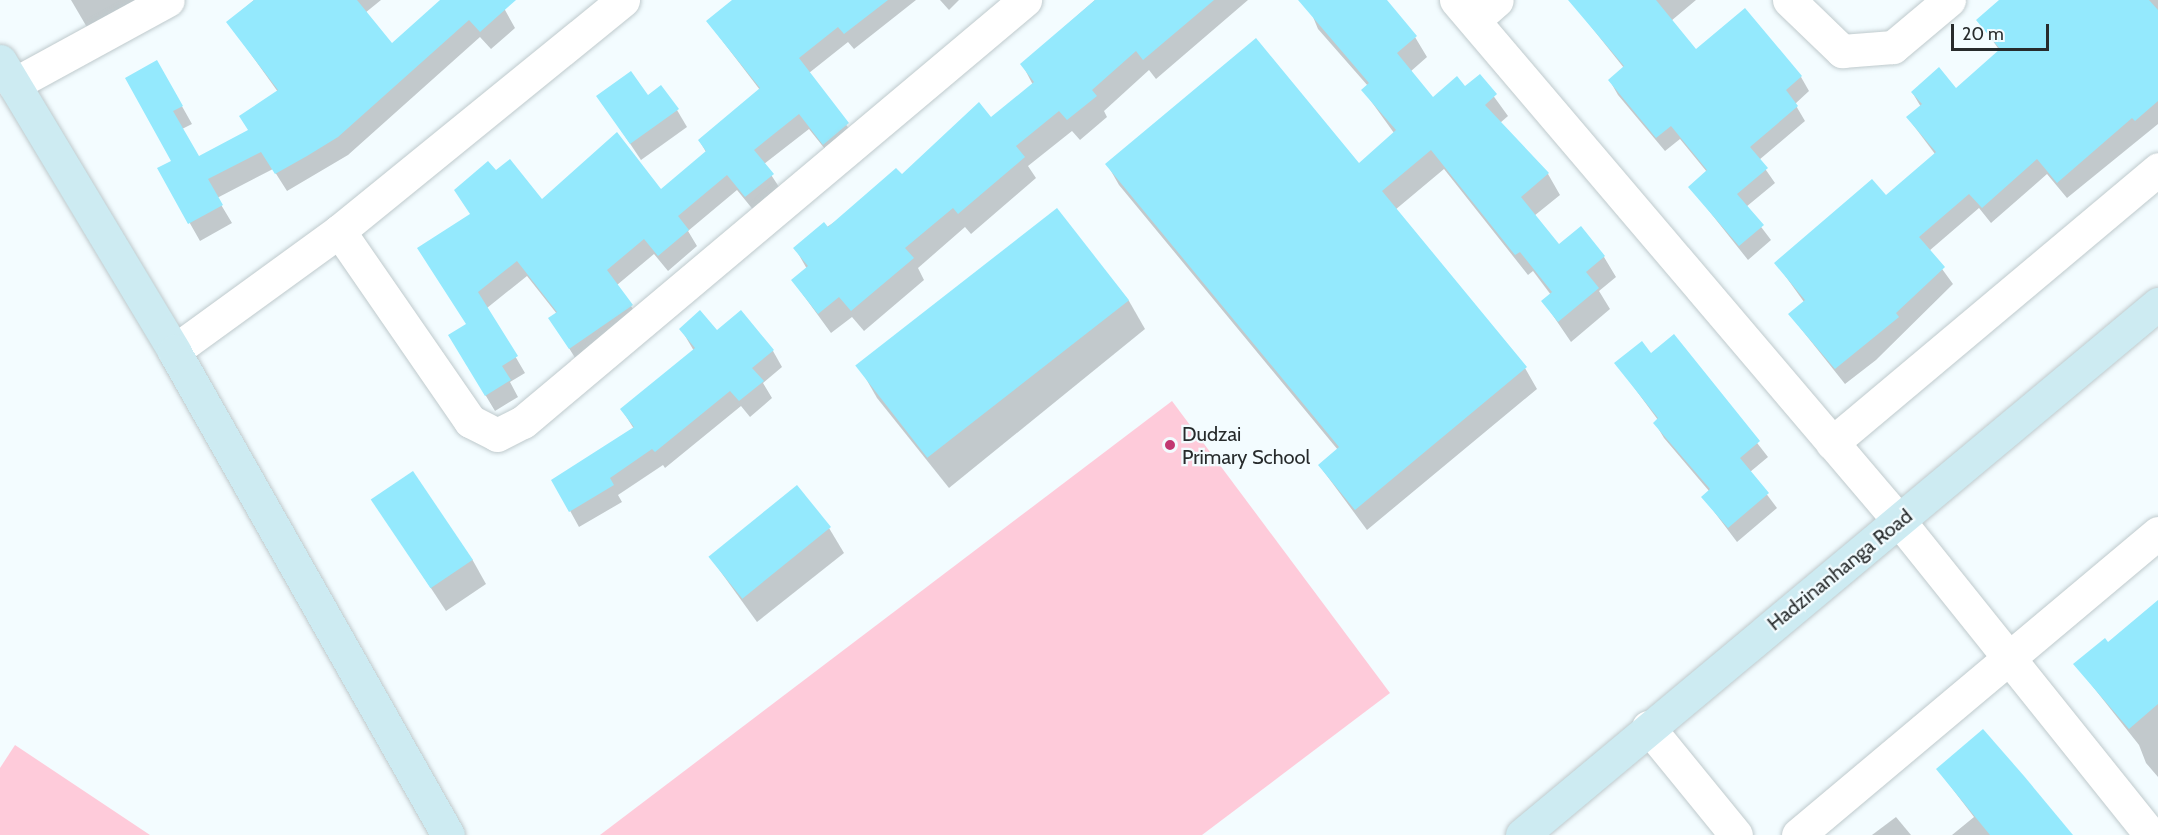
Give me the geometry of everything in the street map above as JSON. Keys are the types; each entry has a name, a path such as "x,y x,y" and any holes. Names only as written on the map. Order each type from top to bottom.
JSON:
{"street":[{"path":"168,0 7,73 174,351 448,835"},
{"path":"174,351 339,231 623,0"},
{"path":"339,231 470,421 497,435 523,422 1025,0"},
{"path":"1789,0 1842,51 1893,47 1948,0"},
{"path":"1476,7 1832,443 1900,522 2151,835"},
{"path":"1832,443 2158,169"},
{"name":"Hadzinanhanga Road","path":"1522,835 1648,727 1900,522 2158,304"},
{"path":"1797,835 2010,660 2158,533"},
{"path":"1648,727 1736,835"}],"shaded area":[{"path":"1172,401 1390,693 1202,835 600,835"},
{"path":"15,745 150,835 0,835 0,768"}],"building":[{"path":"254,0 357,0 392,43 440,0 516,0 480,32 469,20 338,137 307,156 275,174 261,152 208,179 223,205 188,224 157,168 171,161 125,78 157,60 183,106 173,111 199,156 248,130 239,116 278,90 226,22"},
{"path":"732,0 888,0 844,34 838,27 799,58 849,123 823,145 799,114 754,150 774,174 745,197 727,175 678,216 689,230 658,256 644,239 607,270 633,305 569,349 548,318 557,312 517,261 478,292 518,356 502,366 511,380 485,396 448,335 466,324 417,248 470,214 454,190 488,161 496,170 510,159 542,199 617,132 661,189 706,151 698,140 760,88 706,21"},
{"path":"1095,0 1214,0 1143,60 1136,51 1092,90 1097,96 1067,120 1059,111 1016,146 1025,157 958,214 953,208 905,248 914,258 851,311 839,297 818,314 791,280 808,266 793,248 824,222 828,227 896,168 902,174 979,102 991,117 1034,82 1020,64"},
{"path":"1298,0 1387,0 1417,36 1397,53 1433,97 1457,76 1465,86 1480,74 1497,94 1485,105 1549,173 1521,197 1559,244 1581,226 1605,256 1586,272 1599,288 1558,322 1541,301 1552,292 1520,252 1515,255 1431,150 1382,191 1527,367 1355,510 1318,465 1339,447 1105,164 1256,38 1359,163 1396,130 1361,90 1369,83"},
{"path":"1568,0 1656,0 1696,49 1745,8 1802,76 1786,90 1798,106 1750,147 1768,168 1737,194 1764,225 1739,246 1688,187 1707,170 1671,126 1656,138 1608,80 1624,66"},
{"path":"1999,0 2149,0 2158,10 2158,101 2135,121 2132,118 2057,183 2037,159 1982,208 1969,194 1919,237 1945,267 1896,313 1899,317 1835,369 1788,314 1805,300 1774,263 1872,179 1886,195 1936,152 1906,117 1922,104 1911,92 1939,67 1956,88 2000,49 1976,20"},
{"path":"631,71 648,95 661,85 679,109 630,144 596,96"},
{"path":"1057,208 1129,300 927,458 855,366"},
{"path":"700,310 717,330 741,310 774,350 752,368 764,381 739,401 730,391 655,452 652,449 610,478 614,485 569,512 551,480 634,427 620,409 695,348 679,329"},
{"path":"1674,334 1760,441 1740,458 1769,493 1728,528 1701,497 1710,489 1653,423 1658,418 1614,363 1642,341 1651,353"},
{"path":"413,471 473,560 431,588 371,500"},
{"path":"797,485 831,527 742,599 708,557"},
{"path":"2158,600 2158,704 2129,729 2073,664 2105,638 2108,642"},
{"path":"1983,729 2073,835 1990,835 1936,769"}],"place":[{"name":"Dudzai Primary School","path":"1170,445"}]}
